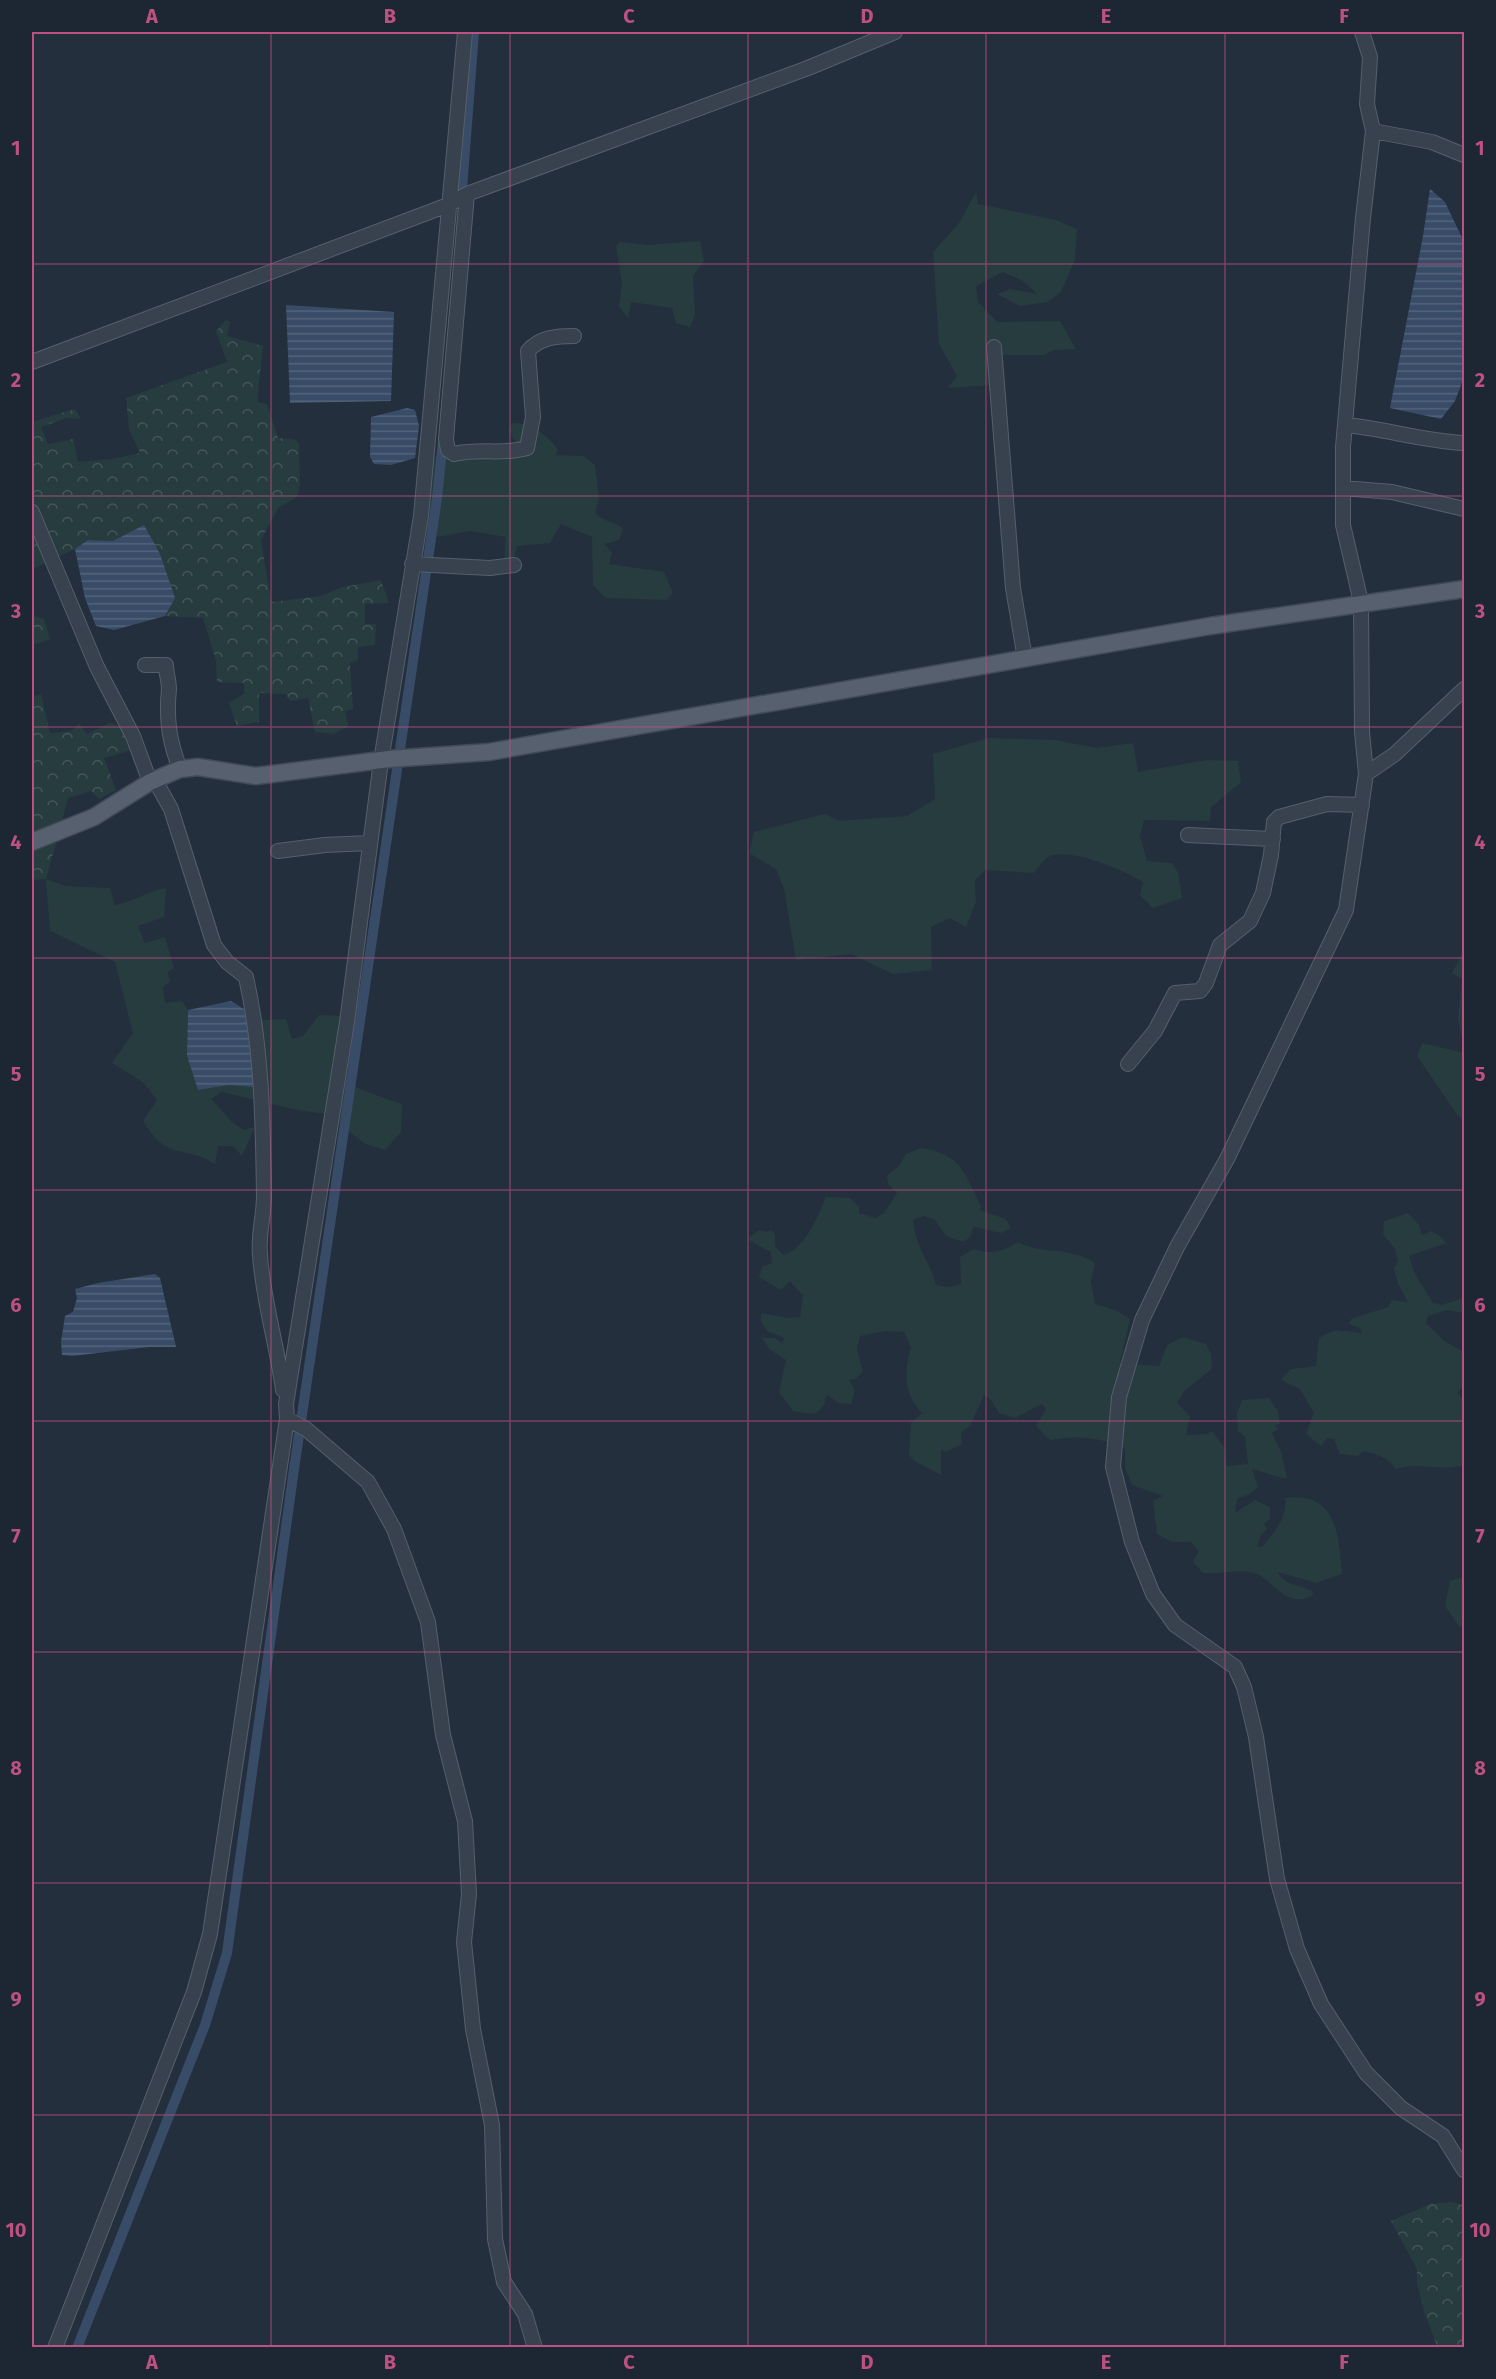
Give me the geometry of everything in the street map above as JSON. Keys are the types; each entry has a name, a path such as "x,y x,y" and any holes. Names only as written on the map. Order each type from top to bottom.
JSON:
{"main road":[{"path":"32,842 94,817 150,782 180,769 198,767 256,776 392,760 489,752 1361,602 1464,589"}],"street":[{"path":"286,1404 347,1022 370,843 392,760 423,564 421,516 465,32"},
{"path":"32,362 448,205 467,194 808,68 895,32"},
{"path":"1362,32 1370,57 1367,104 1373,131 1351,344 1343,525 1361,602 1362,732 1366,774 1346,910 1227,1159 1177,1247 1142,1320 1119,1397 1113,1467 1132,1542 1153,1594 1175,1625 1235,1667 1244,1687 1256,1737 1277,1879 1297,1949 1321,2004 1366,2073 1401,2108 1443,2136 1464,2170"},
{"path":"1373,131 1431,142 1464,155"},
{"path":"467,194 446,439 448,450 454,454 474,450 513,452 527,448 533,417 528,351 536,342 558,336 574,336"},
{"path":"994,347 1012,588 1025,659"},
{"path":"1346,425 1382,429 1433,441 1464,443"},
{"path":"1343,488 1392,492 1464,509"},
{"path":"32,512 98,667 133,736 150,782 157,784 171,809 214,945 227,963 246,977 260,1051 264,1199 259,1227 260,1255 268,1320 278,1351 286,1404 296,1423 368,1482 394,1529 428,1622 443,1735 465,1821 469,1894 464,1942 473,2029 492,2125 495,2239 504,2282 525,2314 535,2348"},
{"path":"423,564 490,568 514,565"},
{"path":"145,665 166,665 169,688 166,700 166,723 180,769"},
{"path":"1366,774 1423,730 1464,689"},
{"path":"1128,1064 1155,1031 1175,993 1200,991 1206,983 1220,945 1250,921 1263,893 1274,822 1279,817 1327,804 1362,805"},
{"path":"1188,835 1273,839"},
{"path":"278,851 325,844 370,843"},
{"path":"55,2348 194,1992 205,1956 296,1423"}],"green space":[{"path":"976,192 978,204 1056,220 1077,229 1075,260 1061,292 1048,302 1020,306 997,294 1010,289 1037,294 1023,281 1003,272 976,286 978,302 997,322 1060,321 1076,349 1054,350 1044,355 1003,355 1000,345 992,385 948,388 957,376 939,344 933,252 959,223"},
{"path":"700,241 704,261 693,276 695,315 690,327 676,323 672,308 631,302 628,318 619,306 622,283 616,246 620,242 649,245"},
{"path":"226,320 230,322 227,336 263,346 257,402 267,404 278,438 294,439 299,443 300,485 297,497 278,508 261,540 271,602 321,596 343,587 381,580 389,603 365,604 365,624 376,624 375,645 358,647 358,660 350,663 353,709 345,711 348,726 333,734 315,732 308,698 290,701 286,694 259,693 259,722 237,726 229,703 244,694 244,683 217,682 216,661 203,618 165,616 175,598 113,541 88,540 75,549 32,569 32,422 75,409 81,419 67,418 41,427 48,444 73,439 78,462 113,459 140,453 129,429 126,398 227,362 216,331"},
{"path":"512,423 532,427 544,435 558,450 556,455 584,456 595,465 599,499 595,513 623,528 619,540 604,544 612,553 609,564 664,572 673,593 667,600 606,598 593,585 592,537 561,524 550,543 517,546 513,562 504,562 506,537 470,531 438,537 427,509 423,461 415,458 475,454 510,458 516,443 508,430"},
{"path":"32,615 44,619 50,639 32,645"},
{"path":"41,694 50,733 71,731 79,724 87,734 110,723 122,727 131,750 104,758 116,790 99,799 91,791 68,798 46,879 32,880 32,698"},
{"path":"988,738 1055,740 1097,748 1133,743 1138,772 1207,760 1238,761 1241,782 1211,807 1210,821 1144,820 1140,836 1147,861 1172,863 1178,872 1182,898 1153,908 1140,895 1143,882 1134,877 1087,858 1064,854 1054,855 1045,860 1033,873 985,870 975,880 976,902 966,927 950,918 931,927 932,970 893,974 851,954 796,960 784,889 776,869 749,853 754,832 825,814 839,821 907,816 935,799 933,754"},
{"path":"46,879 65,886 110,888 115,905 166,888 164,917 138,926 145,943 165,937 174,968 168,972 170,982 163,987 165,1003 182,1001 188,1010 187,1056 198,1090 229,1085 256,1057 244,1009 259,1014 263,1020 286,1019 292,1039 303,1036 319,1015 344,1016 342,1036 331,1065 341,1078 351,1084 402,1104 401,1132 385,1150 365,1144 327,1114 297,1110 222,1092 211,1099 230,1120 244,1130 255,1127 242,1156 233,1146 218,1146 215,1164 161,1143 143,1121 157,1100 144,1083 112,1063 133,1033 115,962 50,931"},
{"path":"1464,938 1464,1050 1458,1018 1462,979 1452,973 1462,954"},
{"path":"1422,1043 1464,1053 1464,1121 1417,1056"},
{"path":"921,1148 935,1151 954,1160 965,1175 981,1206 980,1210 1006,1219 1011,1228 1001,1233 974,1227 969,1238 963,1242 946,1236 935,1220 924,1216 913,1220 917,1239 936,1285 950,1287 961,1284 960,1257 974,1249 997,1252 1018,1242 1036,1248 1075,1254 1095,1263 1091,1281 1095,1304 1115,1310 1130,1319 1120,1363 1159,1366 1167,1345 1183,1337 1206,1344 1211,1354 1212,1369 1184,1391 1177,1403 1190,1416 1186,1435 1207,1434 1212,1431 1224,1447 1227,1466 1248,1464 1245,1437 1238,1431 1237,1413 1242,1400 1269,1398 1278,1411 1280,1424 1275,1425 1278,1429 1272,1433 1281,1452 1287,1478 1252,1469 1258,1487 1250,1494 1237,1499 1235,1513 1255,1500 1270,1507 1270,1519 1264,1524 1267,1529 1261,1535 1257,1547 1263,1546 1279,1524 1284,1512 1285,1498 1315,1501 1325,1508 1332,1518 1339,1544 1342,1574 1316,1583 1278,1572 1285,1581 1313,1592 1312,1596 1293,1599 1258,1574 1239,1571 1203,1573 1193,1562 1199,1551 1191,1542 1172,1542 1157,1534 1153,1501 1163,1496 1132,1485 1125,1468 1125,1448 1089,1438 1050,1440 1036,1426 1046,1409 1042,1404 1015,1418 999,1413 991,1400 984,1395 970,1426 961,1432 962,1444 946,1452 941,1449 941,1475 916,1462 909,1455 911,1423 922,1413 908,1391 906,1374 911,1347 904,1332 885,1331 860,1336 857,1349 863,1372 855,1379 849,1380 855,1391 851,1404 839,1403 827,1395 824,1405 815,1414 793,1411 779,1392 786,1360 770,1350 762,1338 775,1338 782,1343 785,1338 767,1331 761,1321 761,1313 789,1318 800,1317 803,1296 790,1281 781,1290 759,1277 762,1267 772,1263 771,1252 747,1239 759,1230 767,1232 771,1230 775,1234 775,1246 783,1255 791,1252 804,1240 826,1197 850,1198 859,1207 859,1213 875,1218 884,1213 897,1193 888,1184 887,1175 899,1166 906,1154"},
{"path":"1408,1213 1419,1225 1422,1235 1431,1231 1446,1243 1409,1256 1414,1272 1433,1303 1441,1305 1464,1298 1464,1313 1447,1310 1428,1316 1426,1323 1444,1341 1464,1352 1464,1386 1457,1393 1464,1399 1464,1465 1456,1467 1413,1466 1396,1469 1382,1457 1364,1451 1358,1456 1340,1454 1334,1439 1327,1438 1321,1446 1306,1434 1314,1413 1300,1389 1281,1380 1291,1369 1316,1366 1319,1338 1335,1330 1362,1333 1360,1328 1349,1324 1351,1319 1388,1307 1392,1300 1408,1302 1398,1284 1394,1269 1398,1261 1395,1249 1383,1234 1384,1221"},
{"path":"1464,1577 1464,1627 1459,1626 1445,1606 1450,1581"},
{"path":"1451,2202 1464,2205 1464,2347 1437,2346 1425,2314 1417,2283 1417,2269 1391,2221 1430,2204"}],"water":[{"path":"1430,189 1445,202 1464,242 1464,377 1455,401 1441,419 1390,408"},
{"path":"286,305 394,312 391,401 290,403"},
{"path":"407,408 415,410 419,426 415,458 391,465 374,464 370,457 371,417"},
{"path":"144,525 160,554 175,598 165,616 114,630 96,626 85,598 75,549 88,540 113,541"},
{"path":"231,1001 244,1009 256,1057 253,1087 229,1085 198,1090 187,1056 188,1010"},
{"path":"155,1274 160,1278 176,1347 149,1347 72,1356 62,1355 61,1342 65,1316 73,1312 77,1298 75,1289"}],"waterway":[{"path":"462,189 474,32"},
{"path":"77,2348 205,2025 227,1953 294,1469 437,498 443,440"}]}
